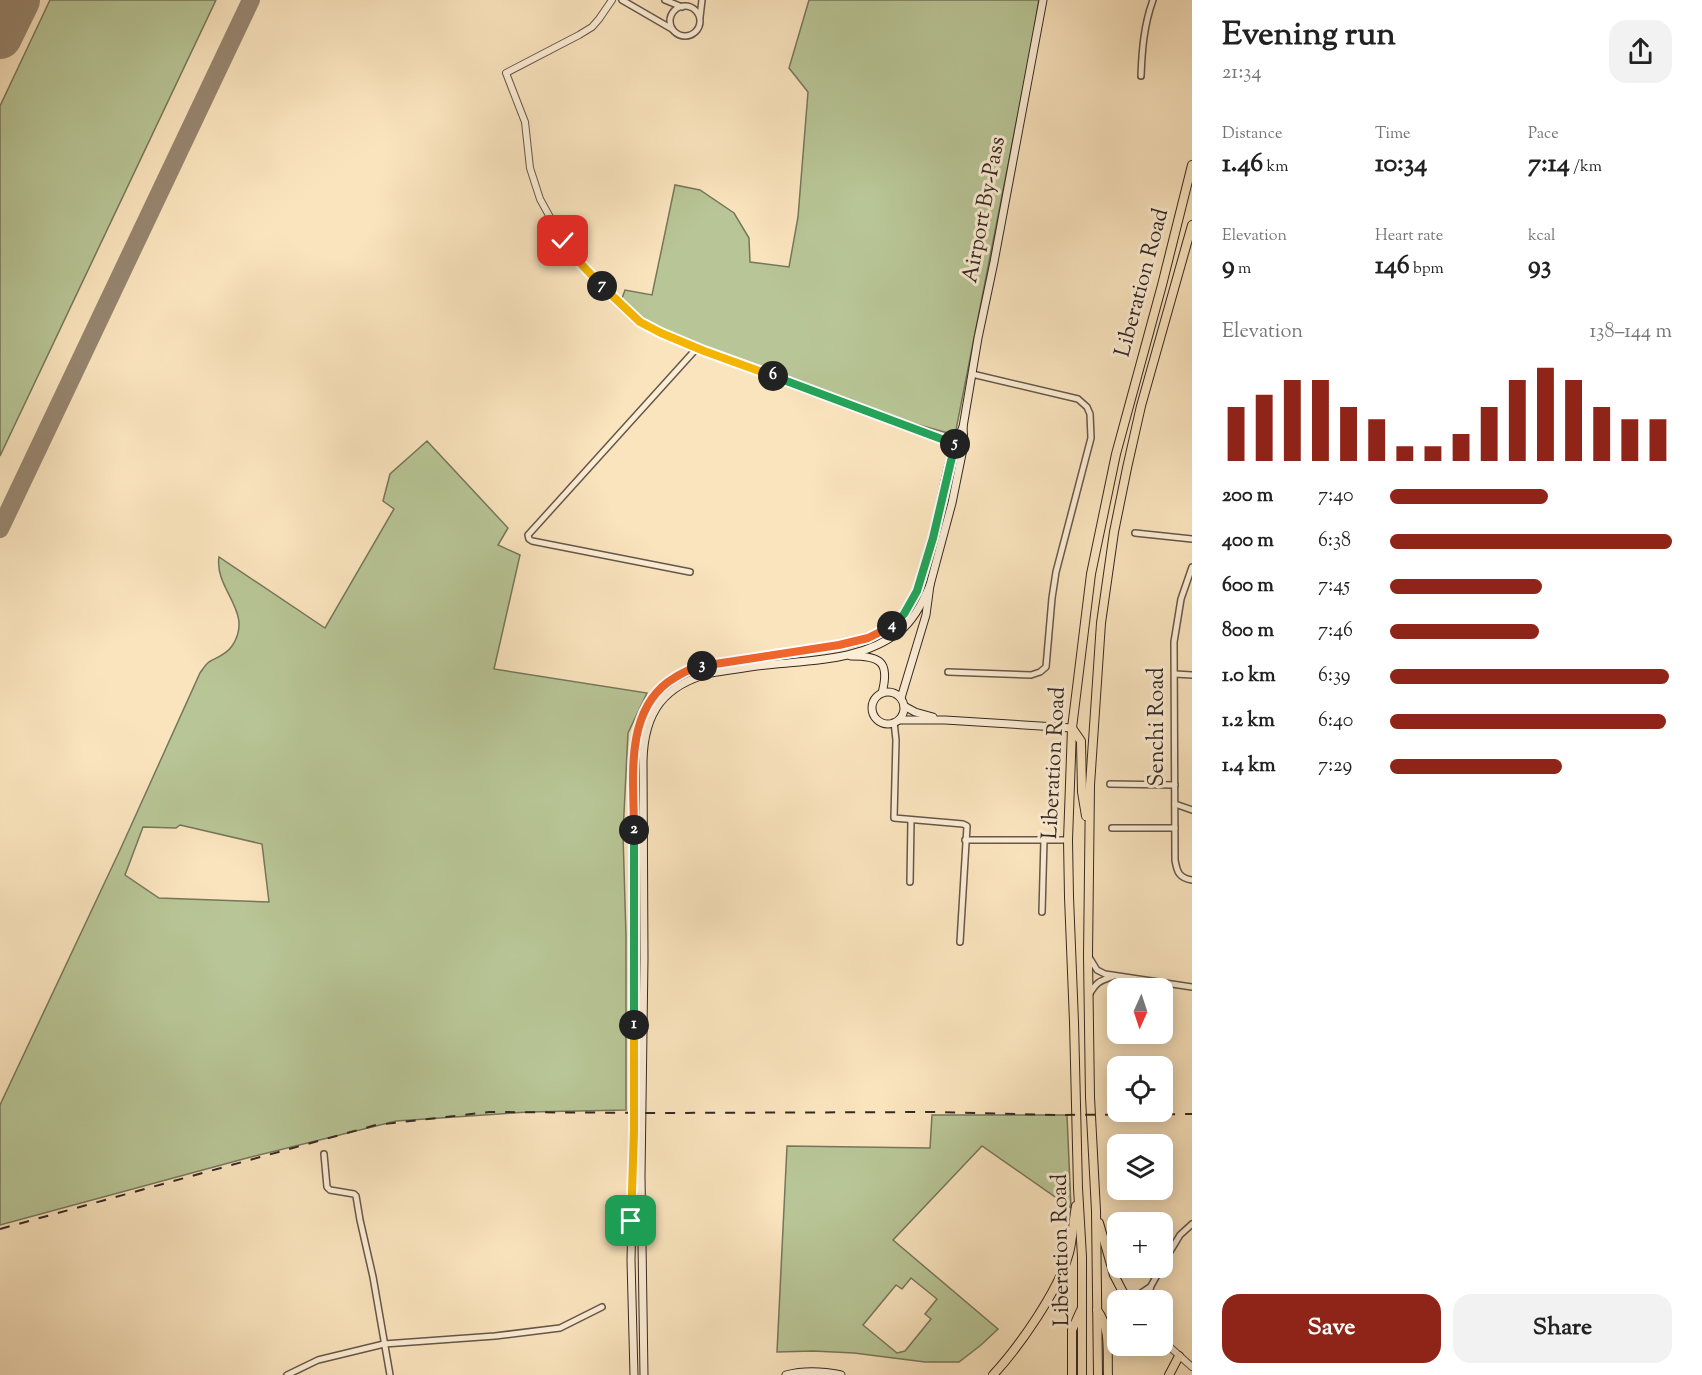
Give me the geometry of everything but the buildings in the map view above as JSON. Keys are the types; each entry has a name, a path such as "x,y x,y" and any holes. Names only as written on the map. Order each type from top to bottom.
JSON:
{"highway":[{"name":"Liberation Road","path":"1082,1375 1082,1257 1068,840 1072,729 1091,574 1116,454 1192,165"},
{"name":"Liberation Road","path":"1098,1375 1096,1211 1090,1097 1088,956 1090,785 1101,623 1114,532 1141,406 1192,225"},
{"path":"1072,729 1082,745 1082,792 1089,822"},
{"path":"993,1375 1013,1350 1058,1280 1069,1252 1078,1188"},
{"path":"1096,1211 1114,1275 1122,1290"},
{"path":"1072,1375 1072,1330 1074,1321 1082,1310"},
{"path":"1097,1310 1107,1326 1108,1375"},
{"path":"1169,1375 1179,1356"}],"main road":[{"name":"Airport By-Pass","path":"901,698 926,615 930,585 952,503 964,444 963,427 972,374 1043,0"},
{"name":"Airport By-Pass","path":"634,1375 631,1260 634,1131 634,757 642,717 647,705 663,686 676,676 697,667 839,645 878,634 896,622 904,614 921,581 955,443 963,427"},
{"path":"844,656 870,648 900,631 918,611 930,585"},
{"path":"644,1375 641,1177 644,958 643,761 646,731 653,713 672,690 694,677 711,673 844,656 867,656 879,661 885,670 882,693"},
{"path":"897,721 902,716 904,706 901,698 893,692 882,693 876,697 872,703 872,710 880,722 887,724 897,721 945,720 1072,729"},
{"path":"904,706 915,712 945,720"},
{"path":"786,1375 807,1371 840,1375"}],"street":[{"path":"612,0 592,27 506,73 525,122 530,168 540,200 563,241 582,265 640,322 674,339 955,443 964,444"},
{"path":"622,0 672,28 678,34 690,35 699,26 702,0"},
{"path":"665,0 695,10 700,18"},
{"path":"672,28 670,22 672,15 689,0"},
{"path":"1141,76 1146,23 1153,0"},
{"path":"690,572 532,541 528,539 528,535 697,348"},
{"path":"948,672 1031,675 1046,667 1056,572 1091,438 1090,414 1087,407 1078,399 972,374"},
{"path":"1135,533 1192,539"},
{"name":"Senchi Road","path":"1192,567 1179,611 1174,642 1176,869 1183,878 1192,880"},
{"path":"1174,674 1192,675"},
{"path":"897,721 893,817 966,824 960,942"},
{"path":"1110,784 1175,785"},
{"path":"1175,804 1192,810"},
{"path":"910,882 911,820"},
{"path":"1112,828 1175,828"},
{"path":"965,840 1068,840"},
{"path":"1042,912 1044,840"},
{"path":"1088,956 1097,970 1105,974 1192,987"},
{"path":"1089,997 1096,984 1114,976"},
{"path":"324,1154 327,1187 330,1190 356,1196 374,1277 390,1375"},
{"path":"1173,1247 1180,1235 1192,1224"},
{"path":"1150,1290 1155,1278"},
{"path":"1145,1290 1151,1286"},
{"path":"287,1375 318,1360 384,1344 495,1336 560,1328 602,1307"},
{"path":"1173,1350 1192,1367"}],"green space":[{"path":"50,0 216,0 0,456 0,106"},
{"path":"809,0 1039,0 955,435 851,406 680,340 638,316 621,301 625,290 652,295 675,185 700,190 734,213 749,238 750,262 789,267 798,217 808,92 789,68"},
{"path":"427,441 508,528 498,545 520,555 494,669 647,693 628,733 623,834 626,936 626,1110 528,1112 396,1121 247,1158 0,1225 0,1105 200,673 209,662 230,649 238,634 237,612 222,580 219,557 325,628 394,509 383,501 390,474","holes":["180,825 262,844 269,902 159,898 125,875 143,827 176,828"]},
{"path":"932,1115 1067,1115 1071,1208 982,1146 893,1240 998,1329 959,1362 925,1362 854,1353 777,1352 787,1146 930,1148","holes":["911,1278 937,1299 925,1314 931,1319 905,1351 897,1353 863,1325 896,1285 902,1289"]}],"taxiway":[{"path":"0,529 251,0"}],"runway":[{"path":"0,37 18,0"}],"railway":[{"path":"0,1229 376,1125 489,1112 1192,1114"}],"route":[{"path":"563,241 582,265 623,308 640,322 661,333 955,443 921,581 904,614 896,622 878,634 839,645 697,667 676,676 663,686 647,705 642,717 634,757 634,1131 631,1221"}]}
